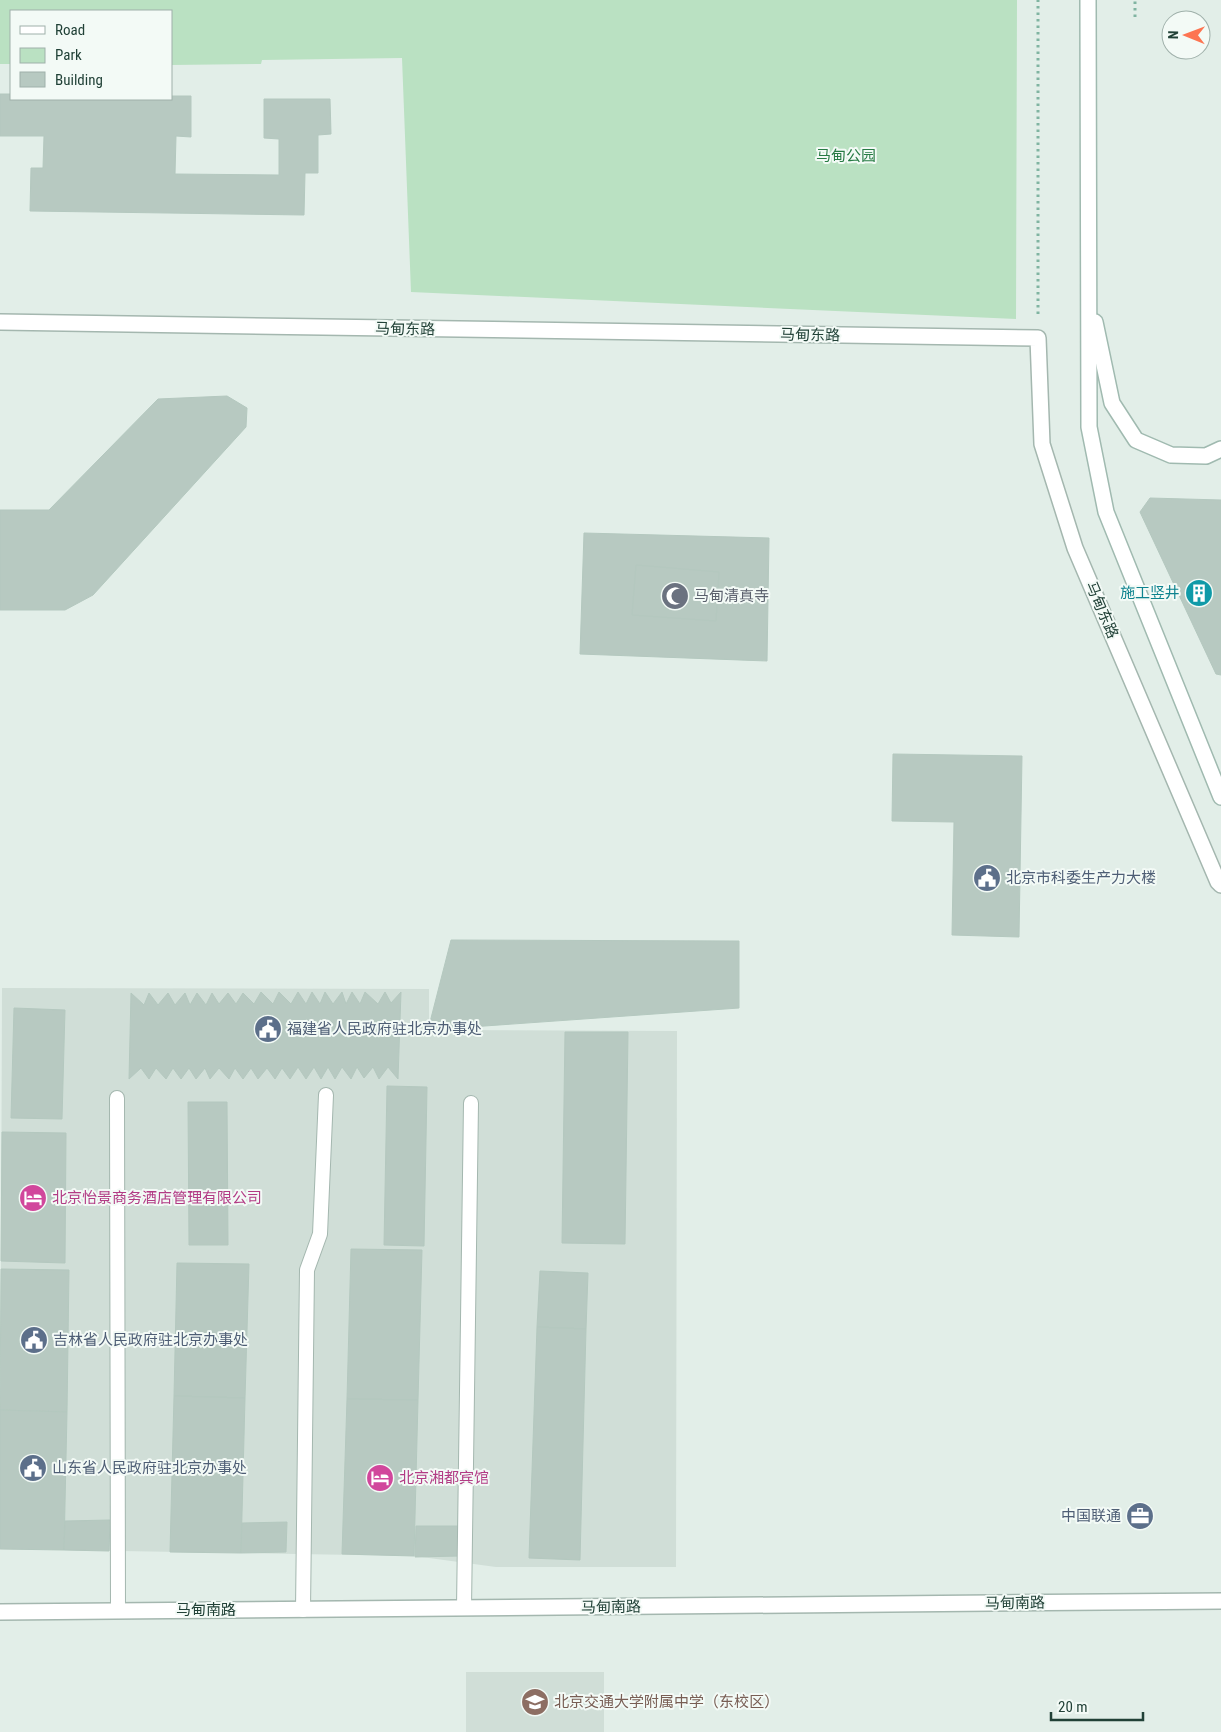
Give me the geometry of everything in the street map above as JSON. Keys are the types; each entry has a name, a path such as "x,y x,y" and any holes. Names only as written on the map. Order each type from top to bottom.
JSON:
{"street":[{"path":"1088,0 1089,428 1106,512 1221,797"},
{"path":"1089,292 1112,403 1136,440 1171,455 1206,456 1221,449"},
{"name":"马甸东路","path":"0,322 1038,338 1042,444 1076,548 1218,882 1221,885"},
{"name":"马甸南路","path":"0,1612 1221,1601"}],"lane":[{"path":"303,1610 307,1270 320,1234 326,1095"},
{"path":"117,1098 118,1611"},
{"path":"464,1608 471,1103"}],"path":[{"path":"1038,0 1038,338"},
{"path":"1135,0 1135,17"}],"shaded area":[{"path":"2,988 429,989 429,1030 677,1031 676,1567 496,1567 414,1556 0,1549"},
{"name":"北京交通大学附属中学（东校区）","path":"466,1672 604,1672 604,1732 466,1732"}],"green space":[{"name":"马甸公园","path":"0,0 1017,0 1016,319 411,292 402,58 262,60 261,64 172,65 172,10 10,10 10,64 0,64"}],"building":[{"path":"0,94 10,94 10,100 172,100 172,96 191,96 191,137 176,136 175,174 279,175 279,139 264,138 264,99 330,99 331,134 318,135 318,173 305,173 304,215 30,211 31,168 43,168 44,136 0,136"},
{"path":"227,396 247,408 246,427 93,595 65,610 0,610 0,510 49,510 158,399"},
{"name":"施工竖井","path":"1150,498 1221,500 1221,675 1216,674 1140,512"},
{"name":"马甸清真寺","path":"584,533 769,538 767,661 580,654"},
{"path":"636,565 719,572 716,621 632,615"},
{"name":"北京市科委生产力大楼","path":"893,754 1022,756 1019,937 952,935 954,822 892,821"},
{"path":"451,940 739,941 739,1008 428,1030"},
{"path":"261,992 273,1004 279,992 291,1004 298,992 306,1004 312,992 320,1004 325,992 333,1004 342,992 346,1004 352,992 360,1004 365,992 378,1004 385,992 391,1003 401,992 398,1079 388,1067 379,1079 373,1067 364,1078 357,1067 351,1079 342,1067 335,1079 328,1067 321,1079 314,1067 306,1079 298,1067 290,1079 282,1068 275,1079 267,1068 258,1079 251,1068 243,1079 235,1068 229,1079 219,1068 210,1079 205,1068 196,1079 189,1068 181,1079 173,1068 166,1079 156,1068 149,1079 141,1068 129,1079 131,993 144,1005 149,993 158,1005 168,993 175,1005 185,993 190,1005 197,993 206,1005 212,993 219,1004 228,993 236,1004 243,993 254,1004"},
{"path":"14,1008 65,1010 62,1119 11,1118"},
{"path":"565,1032 628,1032 625,1244 562,1243"},
{"path":"387,1086 427,1087 424,1246 384,1245"},
{"path":"188,1102 227,1102 228,1245 189,1245"},
{"path":"2,1132 66,1133 65,1263 1,1261"},
{"path":"351,1249 422,1250 418,1400 347,1399"},
{"path":"177,1263 249,1264 245,1398 174,1396"},
{"name":"吉林省人民政府驻北京办事处","path":"1,1269 69,1270 67,1412 0,1410"},
{"path":"540,1271 588,1273 586,1329 537,1327"},
{"path":"537,1327 586,1329 580,1560 529,1558"},
{"path":"174,1396 245,1398 241,1553 170,1552"},
{"path":"347,1399 418,1400 414,1556 342,1554"},
{"name":"山东省人民政府驻北京办事处","path":"0,1410 67,1412 64,1550 0,1549"},
{"path":"110,1520 109,1551 64,1550 65,1521"},
{"path":"287,1522 286,1552 241,1553 242,1523"},
{"path":"416,1526 461,1526 460,1556 415,1557"}],"place":[{"name":"施工竖井","path":"1199,593"},
{"name":"马甸清真寺","path":"675,596"},
{"name":"北京市科委生产力大楼","path":"987,878"},
{"name":"福建省人民政府驻北京办事处","path":"268,1029"},
{"name":"北京怡景商务酒店管理有限公司","path":"33,1198"},
{"name":"吉林省人民政府驻北京办事处","path":"34,1340"},
{"name":"山东省人民政府驻北京办事处","path":"33,1468"},
{"name":"北京湘都宾馆","path":"380,1478"},
{"name":"中国联通","path":"1140,1516"},
{"name":"北京交通大学附属中学（东校区）","path":"535,1702"}]}
